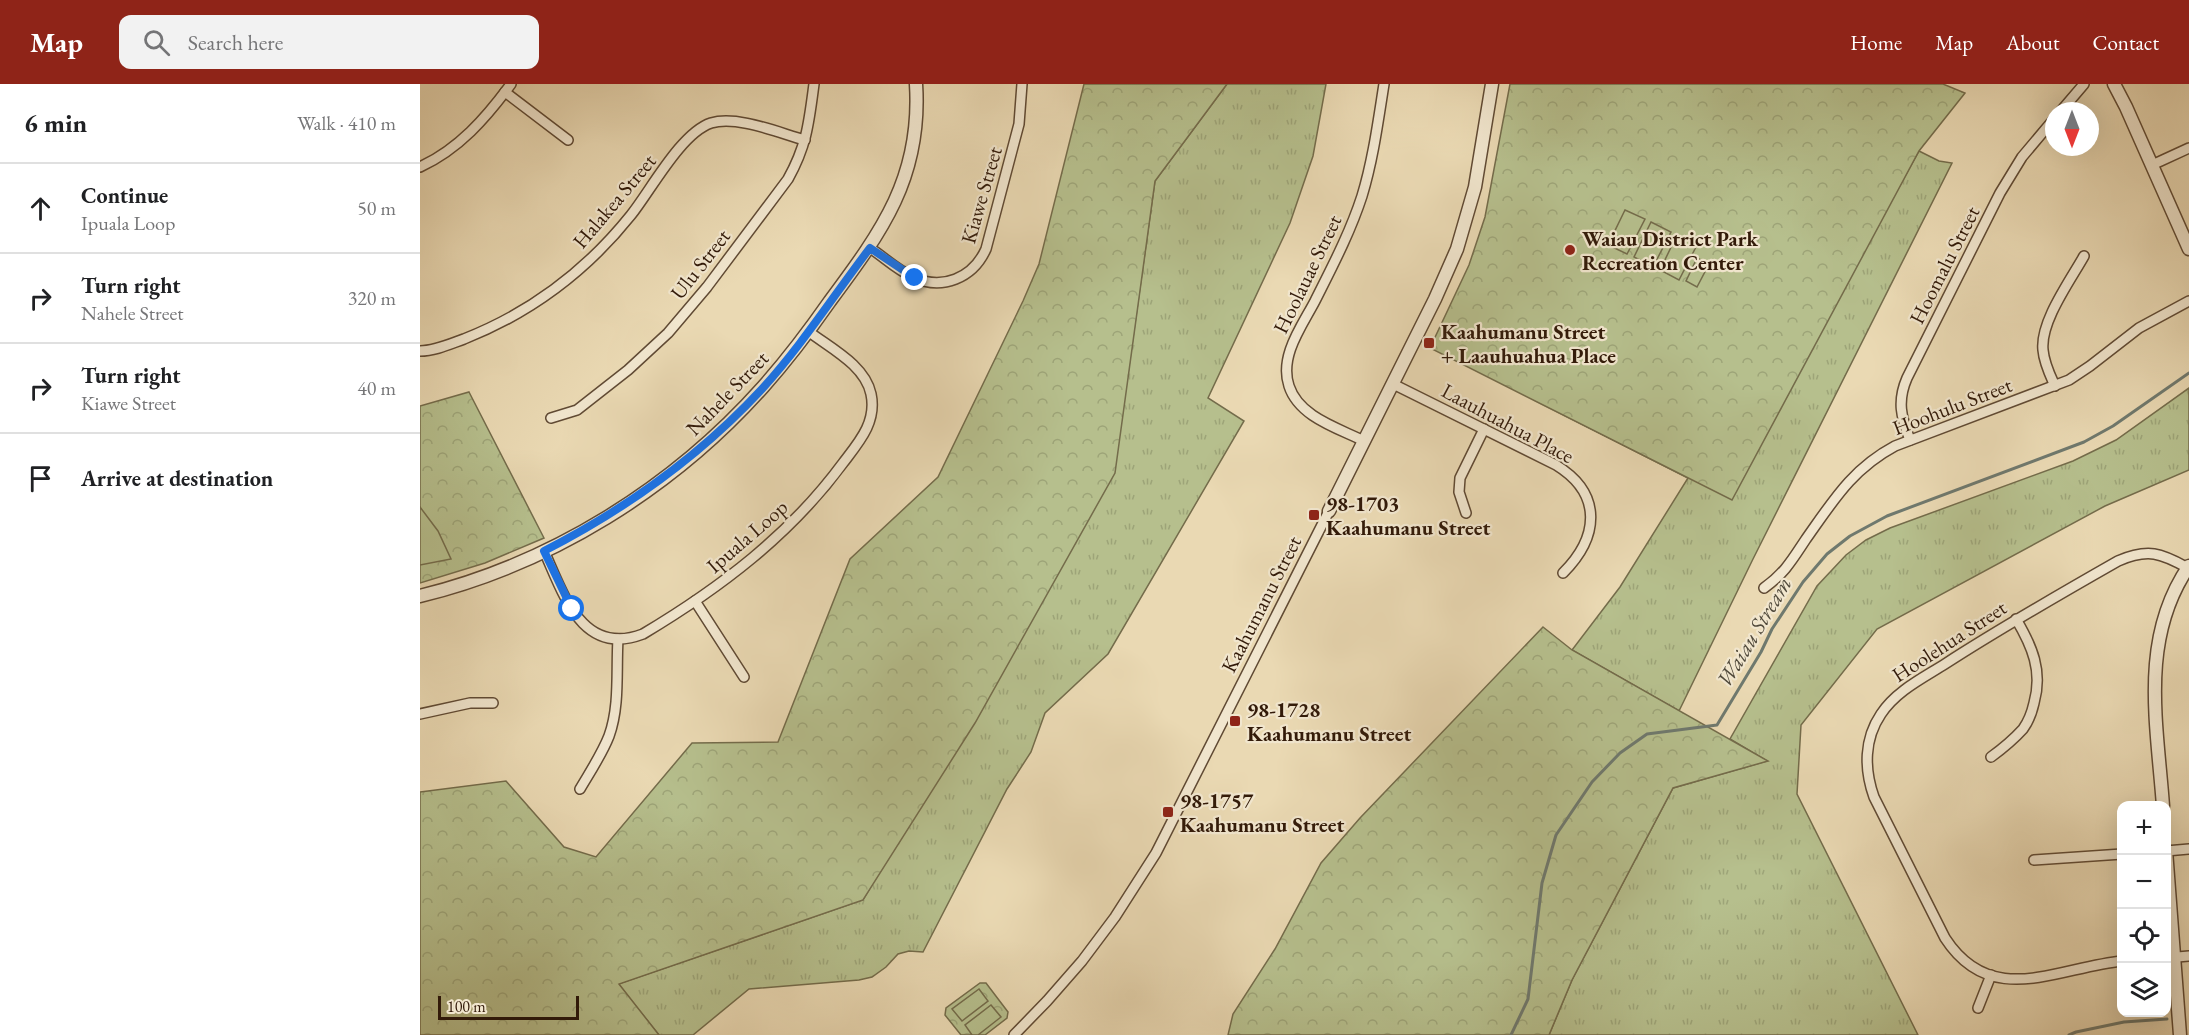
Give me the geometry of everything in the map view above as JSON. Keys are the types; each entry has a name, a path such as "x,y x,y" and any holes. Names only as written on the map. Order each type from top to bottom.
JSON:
{"street":[{"name":"Ulu Street","path":"551,418 577,410 628,370 668,333 707,287 796,164 805,140 814,84"},
{"name":"Nahele Street","path":"420,596 482,577 544,551 600,521 631,502 691,457 763,388 870,248 888,217 904,179 914,132 916,84"},
{"name":"Kiawe Street","path":"870,248 908,275 932,283 955,281 978,264 986,249 1015,143 1021,110 1022,84"},
{"name":"Hoolauae Street","path":"1364,441 1316,417 1301,406 1290,388 1287,363 1294,342 1343,245 1361,197 1370,165 1384,84"},
{"name":"Kaahumanu Street","path":"1014,1035 1047,1001 1092,948 1156,853 1393,384 1457,249 1476,179 1492,84"},
{"path":"2069,102 2084,84"},
{"path":"2114,84 2189,249"},
{"path":"420,167 460,142 483,120 508,88 568,140"},
{"name":"Halakea Street","path":"420,351 442,347 491,328 527,308 567,280 615,234 683,144 699,129 718,122 735,122 805,140"},
{"name":"Hoomalu Street","path":"1910,440 1900,411 1900,398 1907,378 2000,193 2022,157 2045,130"},
{"path":"2152,165 2189,148"},
{"path":"2055,386 2044,358 2043,337 2050,318 2084,256"},
{"name":"Hoohulu Street","path":"1764,588 1780,577 1838,494 1856,473 1884,451 2055,386 2081,373 2139,328 2189,301"},
{"name":"Ipuala Loop","path":"618,639 643,634 695,601 749,562 794,522 830,481 868,427 872,402 865,379 852,364 808,331"},
{"name":"Laauhuahua Place","path":"1393,384 1566,471 1574,478 1584,493 1590,510 1589,532 1578,559 1563,573"},
{"path":"1466,513 1459,492 1460,478 1484,429"},
{"path":"544,551 576,617 595,633 618,639 611,729 605,745 580,789"},
{"name":"Hoolehua Street","path":"2117,962 2024,980 2003,979 1968,964 1945,938 1874,797 1868,778 1866,755 1875,724 1894,698 2016,619 2118,561 2135,555 2158,554 2188,567"},
{"path":"2163,801 2155,692 2157,641 2165,612 2188,567"},
{"path":"695,601 744,677"},
{"path":"1991,757 2024,728 2036,697 2038,684 2036,661 2016,619"},
{"path":"420,714 470,703 493,704"},
{"path":"2171,850 2189,849"},
{"path":"2034,860 2117,854"},
{"path":"2166,855 2168,909"},
{"path":"2171,958 2189,956"},
{"path":"2171,963 2180,1035"},
{"path":"1978,1008 1991,975"}],"green space":[{"path":"1084,84 1227,84 1155,181 1115,473 975,723 863,900 619,984 659,1035 420,1035 420,792 506,781 564,847 596,857 692,743 778,742 850,559 938,477 1023,301 1039,264"},
{"path":"1227,84 1326,84 1313,156 1290,223 1208,398 1244,421 1108,654 1045,713 1031,752 1007,789 923,952 909,951 898,954 872,977 859,980 749,989 693,1035 659,1035 618,984 863,900 1114,473 1155,181"},
{"path":"1510,84 1943,84 1965,93 1919,151 1732,500 1430,348 1469,265 1485,217"},
{"path":"1919,151 1939,161 1952,163 1679,711 1572,650 1620,587 1688,478 1534,400 1558,363 1880,221"},
{"path":"1625,210 1645,219 1627,254 1608,245"},
{"path":"1651,222 1671,232 1653,267 1634,257"},
{"path":"1677,235 1697,245 1679,280 1660,270"},
{"path":"1697,258 1709,264 1697,287 1686,281"},
{"path":"2189,388 2189,470 2105,506 1877,629 1801,725 1797,794 1918,1035 1549,1035 1572,980 1673,788 1767,761 1730,739 1817,586 1846,555 1866,540 1890,528 2073,461 2116,440"},
{"path":"469,392 544,538 485,563 420,583 420,406"},
{"path":"420,507 438,531 451,559 420,565"},
{"path":"1543,627 1572,650 1768,761 1673,788 1572,980 1549,1035 1228,1035 1233,1014 1275,949 1321,863 1360,818"},
{"path":"980,983 986,983 1008,1012 1007,1018 985,1035 961,1035 945,1015 946,1008"},
{"path":"979,989 988,1001 962,1021 952,1009"},
{"path":"991,1005 1001,1017 978,1035 972,1035 965,1025"}],"waterway":[{"name":"Waiau Stream","path":"1511,1035 1528,999 1542,883 1556,835 1592,782 1620,753 1647,734 1717,725 1761,652 1772,629 1803,582 1827,554 1850,536 1887,516 2084,442 2113,426 2189,373"},
{"path":"2069,1035 2124,1022 2167,1019"}],"place":[{"name":"Waiau District Park Recreation Center","path":"1570,250"},
{"name":"Kaahumanu Street + Laauhuahua Place","path":"1429,343"},
{"name":"98-1703 Kaahumanu Street","path":"1314,515"},
{"name":"98-1728 Kaahumanu Street","path":"1235,721"},
{"name":"98-1757 Kaahumanu Street","path":"1168,812"}],"route":[{"path":"572,609 544,551 631,502 691,457 716,435 763,388 870,248 915,278"}]}
